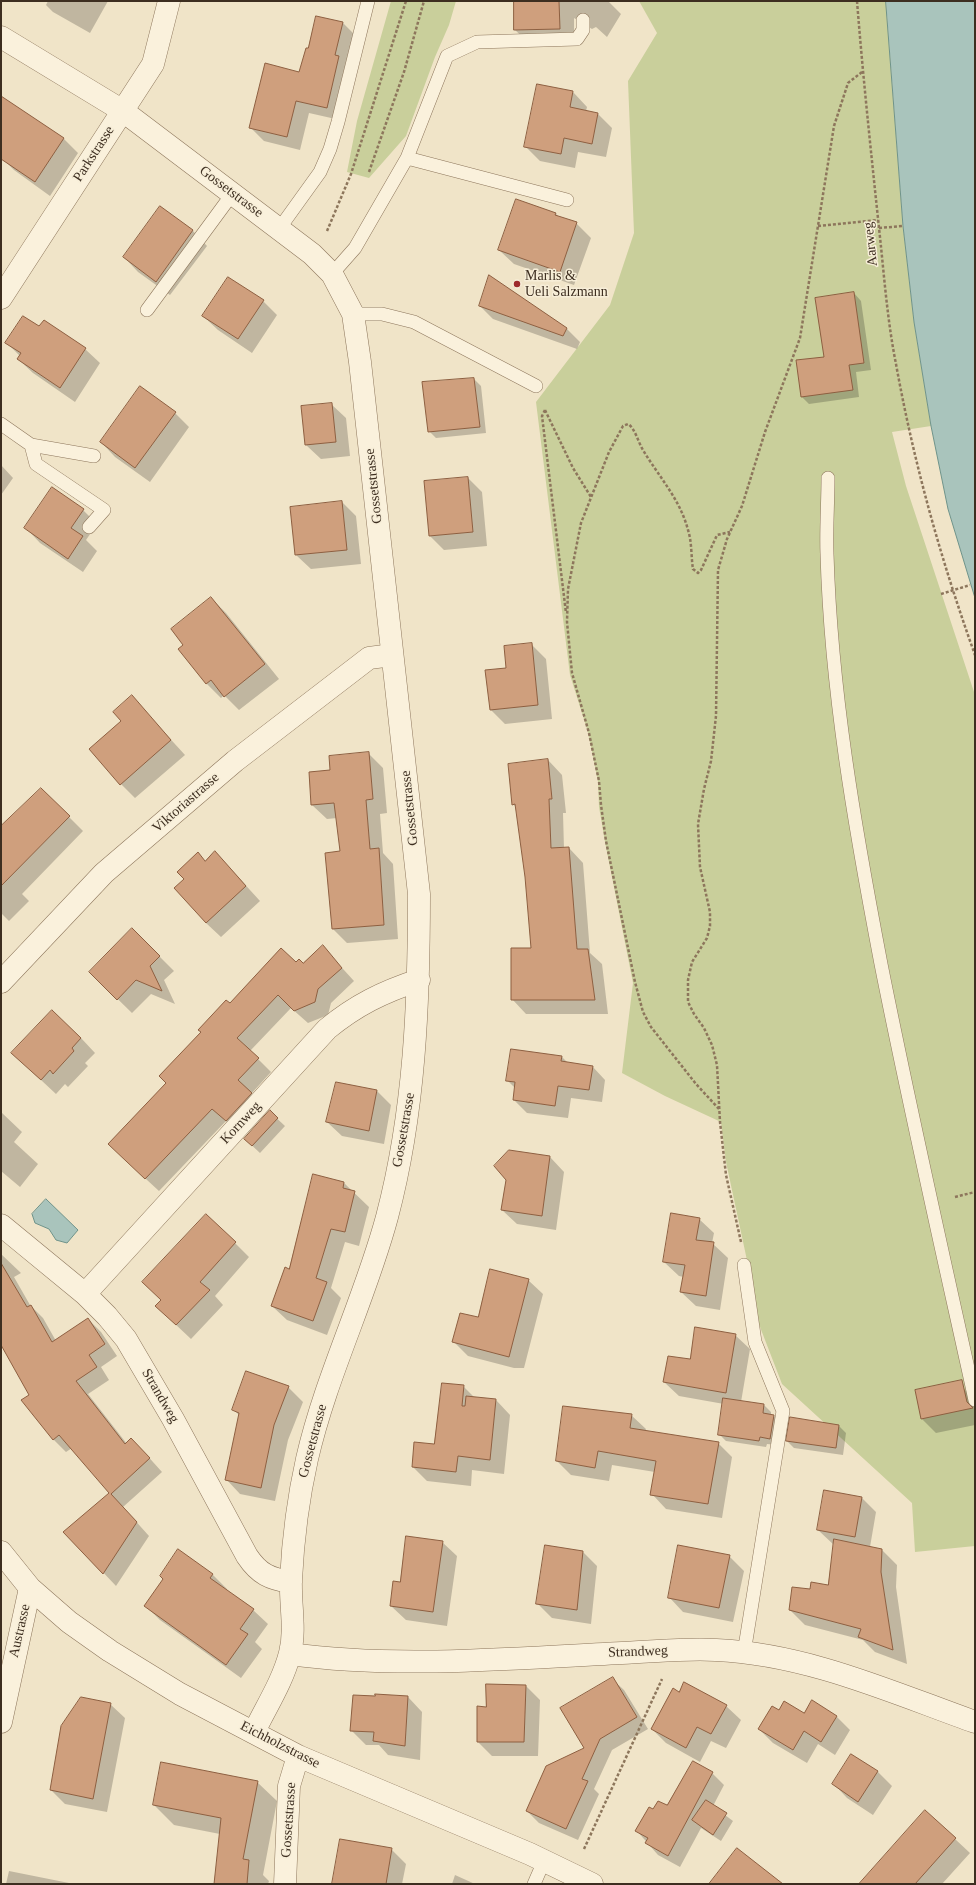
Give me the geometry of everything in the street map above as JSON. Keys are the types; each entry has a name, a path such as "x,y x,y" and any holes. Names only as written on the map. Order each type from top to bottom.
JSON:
{"street":[{"name":"Parkstrasse","path":"1,298 153,64 169,1"},
{"name":"Gossetstrasse","path":"1,37 123,111 279,228 312,254 332,274 353,314 365,405 419,894 419,980 412,1087 402,1153 385,1224 363,1293 319,1415 307,1458 295,1524 291,1582 293,1628 290,1654 277,1686 254,1732"},
{"name":"Viktoriastrasse","path":"1,982 104,873 235,760 369,658 392,654"},
{"name":"Kornweg","path":"84,1294 327,1029 345,1014 364,1002 392,989 419,980"},
{"name":"Strandweg","path":"1,1225 84,1294 107,1316 126,1339 255,1568 273,1579 291,1582"},
{"name":"Eichholzstrasse","path":"1,1552 30,1588 69,1622 110,1651 180,1694 298,1756 544,1861 592,1884"},
{"name":"Austrasse","path":"1,1722 30,1588"},
{"name":"Strandweg","path":"290,1654 322,1659 398,1662 674,1651 716,1650 744,1652 836,1671 975,1722"},
{"name":"Gossetstrasse","path":"285,1884 289,1786 298,1756"}],"lane":[{"path":"279,228 320,172 330,149 368,1"},
{"path":"332,274 355,248 407,158 447,56 477,42 577,40 584,30 583,20"},
{"path":"407,158 567,200"},
{"path":"147,310 233,193"},
{"path":"353,314 382,314 414,322 536,386"},
{"path":"1,424 31,445 94,456"},
{"path":"31,445 36,464 104,510 89,527"},
{"path":"828,478 827,553 835,670 849,780 866,884 898,1052 975,1400"},
{"path":"744,1265 755,1342 783,1411 744,1652"},
{"path":"534,1884 544,1861"}],"path":[{"path":"312,254 327,231 352,174 406,1"},
{"path":"368,176 404,72 424,1"},
{"name":"Aarweg","path":"857,1 862,72 878,220 896,364 921,483 952,590 975,655"},
{"path":"744,1265 740,1232 726,1175 719,1110 717,1065 712,1045 704,1028 688,1002 688,980 692,962 707,938 710,926 710,912 700,868 698,824 711,761 716,716 718,570 730,532 742,506 765,432 800,338 834,126 848,84 862,72"},
{"path":"818,226 878,220"},
{"path":"879,228 902,226"},
{"path":"536,386 545,410 573,468 591,498"},
{"path":"545,410 542,416 572,674 582,704 598,774 606,841 635,982 643,1012 651,1027 696,1084 719,1110"},
{"path":"567,622 568,589 581,523 609,452 623,426 628,424 632,426 637,440 679,505 689,531 693,569 698,573 701,570 717,535 730,532"},
{"path":"941,594 970,585"},
{"path":"572,1874 674,1651"}],"green space":[{"path":"391,1 456,1 449,25 435,57 406,136 369,178 347,172 357,121"},
{"path":"639,1 886,1 903,226 914,322 931,426 892,432 906,486 975,695 975,1546 915,1552 912,1503 782,1384 755,1314 748,1265 726,1162 721,1122 665,1096 622,1073 633,983 605,842 599,807 598,781 588,732 570,675 536,402 610,305 634,233 628,81 657,33"}],"water":[{"path":"886,1 975,1 975,598 948,509 931,426 914,322 903,226"},
{"path":"46,1199 78,1230 67,1243 56,1240 49,1229 35,1223 32,1214"}],"building":[{"path":"514,1 559,1 560,29 514,30"},
{"path":"316,16 343,22 335,55 339,56 327,108 296,101 287,137 249,128 265,63 299,72 306,48 308,48"},
{"path":"537,84 573,91 570,107 598,113 592,144 564,138 561,154 524,147"},
{"path":"1,96 64,138 35,182 1,159"},
{"path":"516,199 556,213 555,215 577,222 560,272 498,250"},
{"path":"160,206 193,230 156,282 123,257"},
{"path":"489,275 567,328 563,336 479,306"},
{"path":"228,277 264,300 238,339 202,316"},
{"path":"854,292 864,363 849,365 853,390 801,397 796,360 824,357 815,298"},
{"path":"23,316 39,326 44,320 86,348 60,388 17,359 21,353 5,343"},
{"path":"474,378 480,427 428,432 422,382"},
{"path":"140,386 176,412 135,468 100,442"},
{"path":"332,403 336,442 305,445 301,406"},
{"path":"468,477 473,532 429,536 424,481"},
{"path":"52,487 84,509 71,528 83,536 68,559 24,528"},
{"path":"342,501 347,550 295,555 290,507"},
{"path":"211,597 265,664 224,697 211,680 206,684 178,649 183,645 171,629"},
{"path":"532,643 538,705 490,710 485,670 506,668 504,646"},
{"path":"132,695 171,740 120,785 89,749 121,721 113,712"},
{"path":"369,752 373,799 366,800 370,849 379,848 384,925 332,929 325,853 340,851 334,803 311,805 309,772 330,770 329,756"},
{"path":"548,759 552,799 549,799 551,848 569,847 577,949 588,949 595,1000 511,1000 511,948 531,948 525,877 515,804 512,805 508,764"},
{"path":"41,788 70,816 1,886 1,826"},
{"path":"215,851 246,886 206,923 174,888 184,879 177,872 198,852 205,861"},
{"path":"132,928 160,956 150,966 162,991 136,980 117,1000 89,972"},
{"path":"323,945 342,968 318,989 315,1002 294,1011 278,995 237,1038 259,1058 238,1080 252,1093 226,1121 212,1109 145,1179 108,1144 166,1083 159,1076 201,1032 198,1030 226,1000 230,1003 281,948 296,962 299,959 303,963"},
{"path":"52,1010 81,1038 72,1048 74,1051 53,1074 50,1070 41,1080 11,1053"},
{"path":"511,1049 562,1056 561,1061 593,1066 589,1090 558,1086 555,1106 513,1100 515,1082 506,1081"},
{"path":"336,1082 377,1090 369,1131 326,1122"},
{"path":"270,1110 278,1118 252,1146 244,1139"},
{"path":"509,1150 550,1156 542,1216 501,1210 506,1180 494,1166"},
{"path":"313,1174 344,1182 343,1188 355,1191 345,1232 331,1229 316,1278 327,1282 313,1321 271,1306 285,1267 289,1269"},
{"path":"671,1213 700,1218 696,1240 714,1242 706,1296 680,1292 685,1265 663,1262"},
{"path":"206,1214 236,1242 200,1282 210,1290 176,1325 155,1306 161,1300 142,1282"},
{"path":"1,1263 27,1307 31,1305 52,1342 88,1318 105,1344 89,1355 97,1367 76,1381 125,1444 131,1438 150,1458 111,1494 137,1522 103,1574 63,1532 109,1493 59,1435 53,1440 21,1400 29,1395 1,1345"},
{"path":"490,1269 529,1279 509,1357 452,1342 460,1313 478,1317"},
{"path":"695,1327 736,1334 726,1393 663,1382 668,1356 690,1359"},
{"path":"246,1371 289,1386 274,1425 261,1488 225,1480 239,1413 232,1410"},
{"path":"962,1380 967,1402 973,1408 921,1419 915,1390"},
{"path":"442,1383 464,1385 462,1406 465,1406 466,1396 496,1399 490,1460 458,1456 456,1472 412,1467 414,1442 434,1444"},
{"path":"723,1398 764,1404 763,1413 774,1415 770,1439 760,1437 759,1441 718,1435"},
{"path":"563,1406 632,1414 630,1428 719,1442 708,1504 650,1495 656,1461 598,1451 595,1468 556,1461"},
{"path":"790,1417 839,1425 836,1448 786,1441"},
{"path":"824,1490 862,1497 855,1537 817,1530"},
{"path":"406,1536 443,1541 433,1612 390,1606 393,1581 400,1582"},
{"path":"834,1539 882,1549 881,1572 893,1650 858,1637 861,1629 789,1610 792,1587 810,1589 811,1582 828,1585"},
{"path":"545,1545 583,1551 577,1610 536,1604"},
{"path":"678,1545 730,1555 719,1608 668,1598"},
{"path":"178,1549 213,1574 210,1578 254,1609 240,1629 248,1634 226,1665 144,1606 163,1579 160,1576"},
{"path":"613,1677 637,1717 600,1739 582,1779 588,1781 566,1829 526,1811 546,1766 584,1748 560,1708"},
{"path":"684,1682 727,1705 711,1734 697,1727 686,1748 651,1729 673,1688 679,1692"},
{"path":"486,1684 526,1685 524,1742 477,1742 477,1706 486,1707"},
{"path":"375,1694 408,1696 405,1746 373,1741 374,1732 350,1731 353,1695 375,1696"},
{"path":"81,1697 111,1703 93,1799 50,1790 61,1726"},
{"path":"812,1700 837,1716 821,1742 804,1731 793,1750 758,1729 772,1706 779,1710 784,1701 804,1713"},
{"path":"851,1754 878,1771 858,1802 832,1784"},
{"path":"693,1761 713,1772 668,1856 645,1843 648,1838 635,1831 649,1807 653,1809 658,1801 667,1805"},
{"path":"161,1762 258,1781 243,1859 249,1860 247,1884 214,1884 221,1818 153,1805"},
{"path":"706,1800 727,1813 713,1835 692,1820"},
{"path":"925,1810 956,1838 915,1884 859,1884"},
{"path":"340,1839 392,1848 386,1884 332,1884"},
{"path":"737,1848 783,1884 709,1884"}],"place":[{"name":"Marlis & Ueli Salzmann","path":"517,284"}]}
